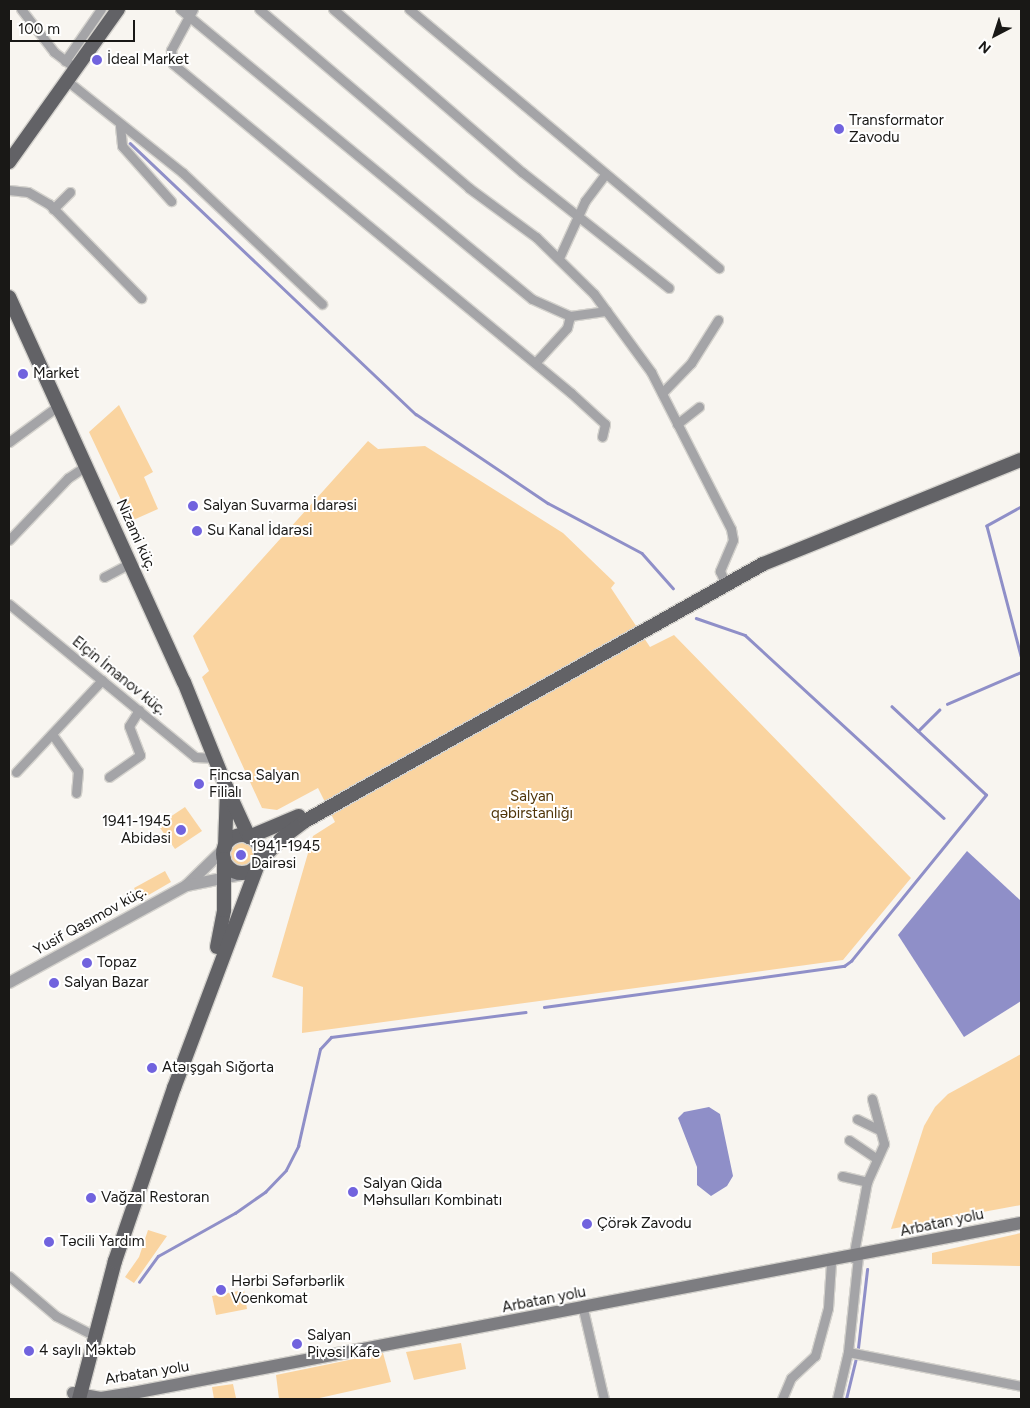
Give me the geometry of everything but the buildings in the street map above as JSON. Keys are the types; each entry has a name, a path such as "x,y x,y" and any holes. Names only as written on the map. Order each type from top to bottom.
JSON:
{"main road":[{"path":"9,162 66,80 70,64 118,9"},
{"name":"Nizami küç.","path":"9,297 130,563 249,837"},
{"path":"1021,450 782,546 724,581 305,822 246,873 230,868 224,853 232,838 249,837 300,816 724,581 793,550 1021,460"},
{"path":"76,1397 87,1332 115,1239 218,944 224,878 228,789"},
{"path":"76,1397 126,1225 259,862 260,850 249,837"},
{"name":"Arbatan yolu","path":"76,1397 134,1393 831,1263 1021,1223"}],"street":[{"path":"21,9 42,40 70,64 101,9"},
{"path":"180,9 191,13 532,299 570,316 607,311"},
{"path":"259,9 469,188 559,258 607,311 662,394 733,537 722,558 724,581"},
{"path":"333,9 579,217 669,288"},
{"path":"408,9 719,268"},
{"path":"191,13 171,50 173,64 535,363 604,424 602,437"},
{"path":"66,80 120,126 183,173 322,304"},
{"path":"120,126 122,146 171,201"},
{"path":"559,258 579,217 605,174"},
{"path":"9,190 33,194 53,209 141,298"},
{"path":"53,209 70,192"},
{"path":"535,363 567,328 570,316"},
{"path":"662,394 691,363 718,320"},
{"path":"9,442 58,406"},
{"path":"677,424 699,407"},
{"path":"9,540 68,478 86,466"},
{"path":"104,577 130,563"},
{"name":"Elçin İmanov küç.","path":"9,604 199,760 215,758"},
{"path":"16,772 102,680"},
{"path":"109,777 140,755 129,726 139,710"},
{"path":"52,734 78,771 76,792"},
{"path":"186,885 224,853"},
{"path":"186,885 246,873"},
{"name":"Yusif Qasımov küç.","path":"9,982 186,885"},
{"path":"837,1399 848,1352 856,1257 867,1182 876,1158 884,1144 872,1099"},
{"path":"857,1119 880,1130"},
{"path":"849,1140 876,1158"},
{"path":"842,1176 867,1182"},
{"path":"782,1399 791,1378 815,1356 828,1308 831,1263"},
{"path":"9,1276 56,1316 87,1332"},
{"path":"583,1309 604,1399"},
{"path":"848,1352 1021,1386"}],"green space":[{"path":"119,405 153,472 144,477 158,509 131,521 89,432"},
{"name":"Salyan qəbirstanlığı","path":"368,441 378,449 425,446 563,533 615,583 611,588 650,647 674,635 911,878 843,960 302,1033 303,987 272,977 313,836 335,822 318,788 277,810 262,808 202,677 209,671 193,636"},
{"path":"185,807 202,831 175,849 158,825"},
{"path":"242,843 250,846 253,854 250,862 242,865 234,862 231,854 234,846"},
{"path":"165,871 171,882 140,900 134,888"},
{"path":"1021,1054 1021,1205 891,1229 924,1126 935,1107 948,1094"},
{"path":"148,1230 167,1236 134,1283 125,1277 139,1257"},
{"path":"1021,1233 1021,1266 932,1264 932,1253"},
{"path":"244,1290 247,1309 216,1315 212,1296"},
{"path":"461,1343 466,1369 414,1380 406,1352"},
{"path":"383,1353 391,1382 315,1399 279,1399 276,1375"},
{"path":"233,1384 236,1398 214,1399 212,1387"}],"water":[{"path":"967,851 1021,901 1021,1001 964,1037 898,935"},
{"path":"709,1107 720,1114 733,1176 727,1186 711,1196 697,1185 697,1167 678,1118 684,1112"}],"waterway":[{"path":"130,143 416,414 548,503 642,553 673,588"},
{"path":"1021,507 987,526 1021,656"},
{"path":"696,618 745,635 944,818"},
{"path":"947,704 1021,672"},
{"path":"544,1007 844,966 851,961 986,795 892,707"},
{"path":"918,731 939,710"},
{"path":"139,1282 158,1256 235,1213 265,1192 286,1170 298,1146 320,1049 331,1037 525,1012"},
{"path":"858,1348 867,1270"},
{"path":"846,1399 856,1358"}],"place":[{"name":"İdeal Market","path":"97,60"},
{"name":"Transformator Zavodu","path":"839,129"},
{"name":"Market","path":"23,374"},
{"name":"Salyan Suvarma İdarəsi","path":"193,506"},
{"name":"Su Kanal İdarəsi","path":"197,531"},
{"name":"Fincsa Salyan Filialı","path":"199,784"},
{"name":"1941-1945 Abidəsi","path":"181,830"},
{"name":"1941-1945 Dairəsi","path":"241,855"},
{"name":"Topaz","path":"87,963"},
{"name":"Salyan Bazar","path":"54,983"},
{"name":"Atəışgah Sığorta","path":"152,1068"},
{"name":"Salyan Qida Məhsulları Kombinatı","path":"353,1192"},
{"name":"Vağzal Restoran","path":"91,1198"},
{"name":"Çörək Zavodu","path":"587,1224"},
{"name":"Təcili Yardım","path":"49,1242"},
{"name":"Hərbi Səfərbərlik Voenkomat","path":"221,1290"},
{"name":"Salyan Pivəsi Kafe","path":"297,1344"},
{"name":"4 saylı Məktəb","path":"29,1351"}]}
